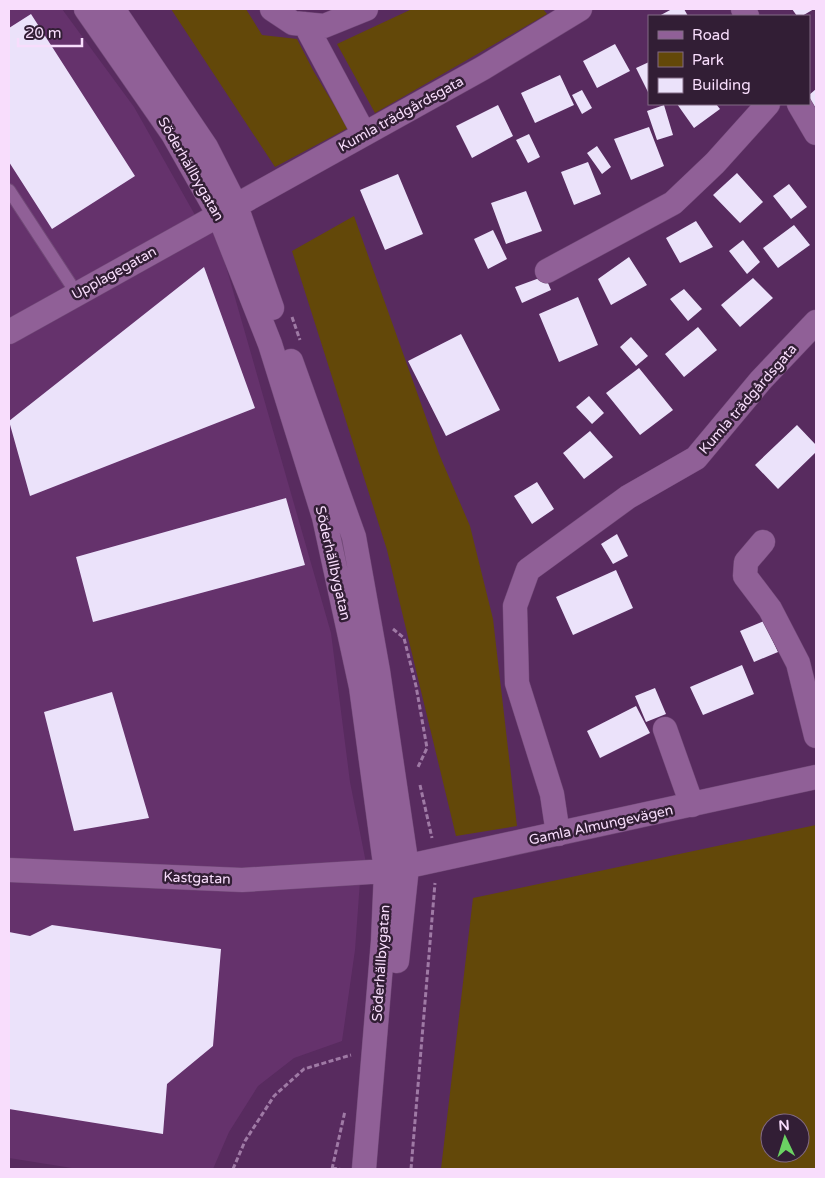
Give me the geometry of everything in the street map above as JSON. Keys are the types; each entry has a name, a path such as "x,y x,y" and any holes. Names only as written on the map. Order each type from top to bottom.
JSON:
{"street":[{"name":"Söderhällbygatan","path":"86,9 227,210"},
{"name":"Söderhällbygatan","path":"113,9 206,147 324,517 361,687 396,869 378,1169"},
{"path":"272,9 293,23 324,26 366,9"},
{"name":"Kumla trädgårdsgata","path":"227,210 484,68 580,9"},
{"path":"305,24 364,134"},
{"path":"547,271 673,203 716,163 767,105"},
{"path":"800,105 816,133"},
{"name":"Upplagegatan","path":"9,330 227,210"},
{"name":"Kumla trädgårdsgata","path":"558,834 552,794 517,683 515,606 528,570 628,497 696,458 760,380 816,322"},
{"path":"763,542 746,562 745,576 770,609 798,663 816,736"},
{"path":"665,729 692,805"},
{"name":"Gamla Almungevägen","path":"396,869 816,777"},
{"name":"Söderhällbygatan","path":"364,1169 383,941 396,869"},
{"name":"Kastgatan","path":"9,870 242,880 396,869"}],"lane":[{"path":"9,190 77,294"}],"path":[{"path":"233,1169 245,1140 274,1096 304,1069 354,1054 353,1062"},
{"path":"340,1169 332,1169 346,1104"}],"shaded area":[{"path":"9,9 62,9 134,107 195,215 209,207 331,633 350,782 368,873 9,869"},
{"path":"9,880 360,881 355,950 342,1041 294,1058 258,1086 229,1132 213,1169 78,1169 9,1158"}],"green space":[{"path":"171,9 246,9 262,35 297,39 314,72 348,128 275,167"},
{"path":"412,9 543,9 547,14 375,113 337,44"},
{"path":"354,216 439,454 470,526 493,619 517,826 456,836 387,550 292,251"},
{"path":"816,825 816,1169 441,1169 473,898"}],"building":[{"path":"672,9 684,9 687,15 661,15"},
{"path":"792,9 814,9 804,15 796,15"},
{"path":"31,14 135,176 52,229 9,162 9,28"},
{"path":"615,44 630,71 597,88 583,61"},
{"path":"648,62 648,92 636,68"},
{"path":"560,75 574,105 535,123 521,93"},
{"path":"816,89 816,120 809,105 810,94"},
{"path":"582,90 592,108 582,114 572,95"},
{"path":"498,105 513,136 472,158 456,126"},
{"path":"664,105 673,135 657,140 647,111"},
{"path":"678,105 717,105 720,109 694,128"},
{"path":"649,127 664,166 631,180 614,139"},
{"path":"529,134 540,157 528,163 516,140"},
{"path":"597,146 611,167 602,174 587,153"},
{"path":"588,162 601,194 574,205 561,172"},
{"path":"737,173 763,202 740,223 713,195"},
{"path":"398,174 423,234 385,250 360,190"},
{"path":"789,184 807,207 791,219 773,196"},
{"path":"526,191 542,231 506,244 491,203"},
{"path":"696,221 713,247 680,263 666,238"},
{"path":"794,225 810,245 778,268 763,248"},
{"path":"493,230 507,259 488,269 474,239"},
{"path":"743,240 760,262 747,274 729,251"},
{"path":"629,257 647,285 611,305 598,279"},
{"path":"204,267 255,408 30,496 9,421"},
{"path":"545,276 551,290 522,303 515,287"},
{"path":"753,278 773,298 740,327 721,305"},
{"path":"684,289 702,309 688,321 670,299"},
{"path":"578,297 598,345 559,362 539,314"},
{"path":"698,327 717,350 684,377 665,354"},
{"path":"461,334 500,410 446,436 408,361"},
{"path":"631,337 648,356 636,366 620,347"},
{"path":"639,368 673,410 640,435 606,393"},
{"path":"589,396 604,413 592,424 576,407"},
{"path":"797,425 816,445 816,452 778,489 755,465"},
{"path":"590,431 613,457 584,479 563,453"},
{"path":"537,482 554,509 532,524 514,496"},
{"path":"286,498 305,565 93,622 76,557"},
{"path":"617,534 628,556 613,564 601,544"},
{"path":"616,570 633,608 573,635 556,597"},
{"path":"764,621 778,652 754,662 740,631"},
{"path":"742,665 754,694 703,715 690,687"},
{"path":"655,688 666,714 646,722 635,696"},
{"path":"112,692 149,818 74,831 44,712"},
{"path":"636,706 650,733 600,758 587,731"},
{"path":"52,925 221,949 213,1046 167,1084 163,1134 9,1109 9,932 30,936"}]}
